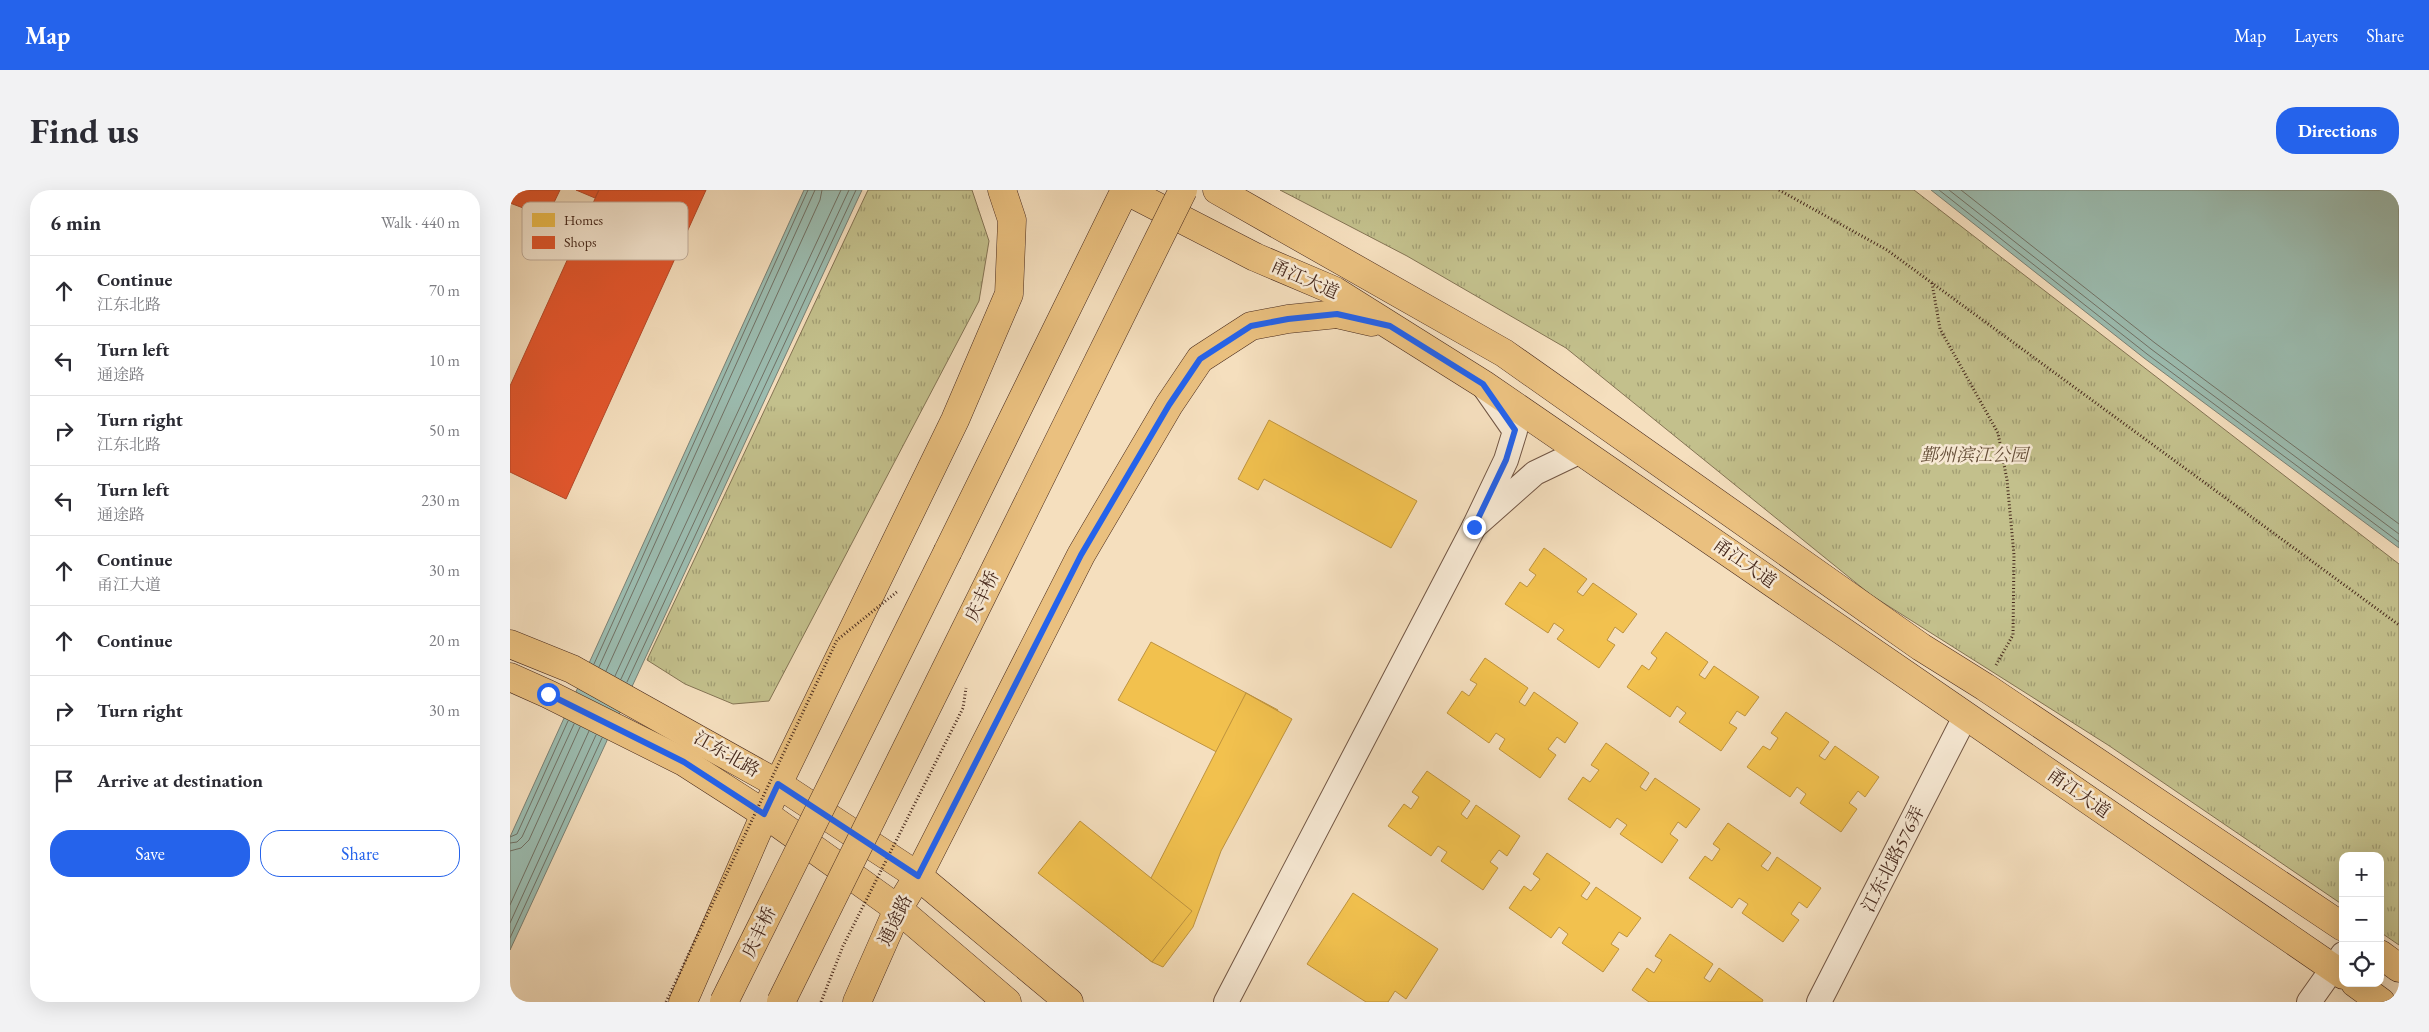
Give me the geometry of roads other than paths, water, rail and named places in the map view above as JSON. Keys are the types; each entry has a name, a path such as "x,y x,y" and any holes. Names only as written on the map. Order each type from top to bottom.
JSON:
{"main road":[{"path":"682,1002 764,814 955,420 1009,294 1012,220 1002,190"},
{"name":"甬江大道","path":"1125,190 1255,257 1335,291 1483,384 1966,715 2339,965"},
{"name":"庆丰桥","path":"724,1002 1125,190"},
{"name":"庆丰桥","path":"781,1002 1183,190"},
{"name":"甬江大道","path":"1217,190 1504,353 1921,648 1985,687 2339,924"},
{"name":"通途路","path":"857,1002 898,909 918,876 1081,555 1169,405 1200,359 1251,326 1288,319 1337,314 1390,326"},
{"name":"江东北路","path":"510,644 572,669 688,732 778,784 918,876 1069,1002"},
{"name":"江东北路","path":"510,677 684,762 764,814 898,909 1007,1002"},
{"path":"2384,957 2399,968"},
{"path":"2360,987 2381,1002"}],"street":[{"path":"1226,1002 1474,527 1506,460 1515,430 1483,384"},
{"path":"1474,527 1535,473 1581,451"},
{"name":"江东北路576弄","path":"1819,1002 1966,715"},
{"path":"2309,1002 2339,965"}],"water":[{"path":"804,190 862,190 510,950 510,837"},
{"path":"1931,190 2399,190 2399,548 2144,358"}],"park label":[{"name":"鄞州滨江公园","path":"1974,455"}]}
